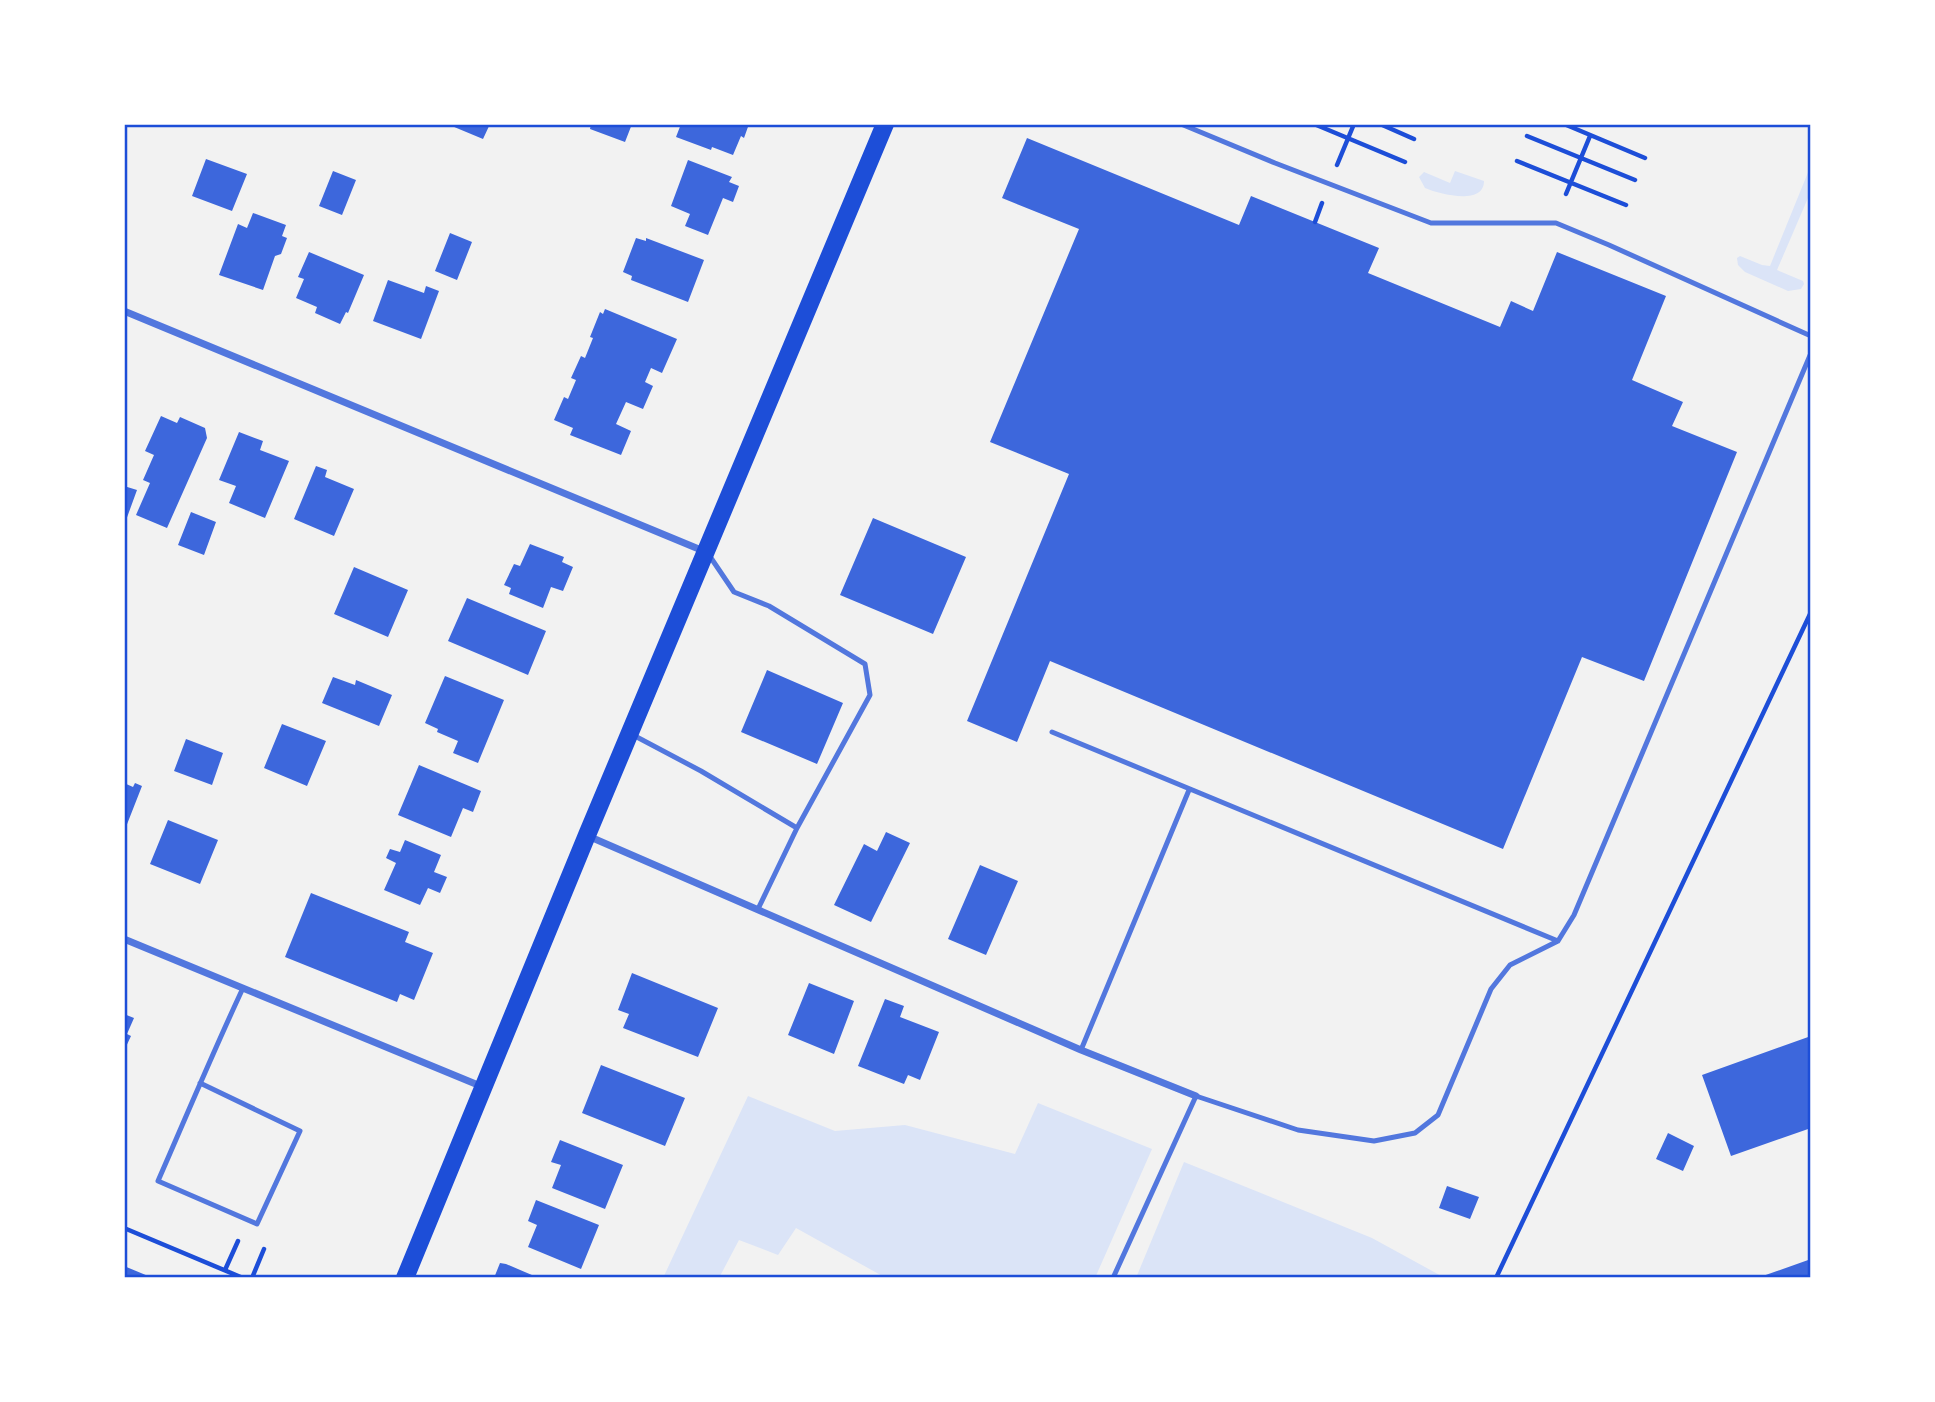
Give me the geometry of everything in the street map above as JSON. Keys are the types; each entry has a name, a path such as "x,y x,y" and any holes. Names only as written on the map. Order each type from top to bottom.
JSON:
{"main road":[{"path":"405,1278 885,124"}],"street":[{"path":"124,310 707,552"},
{"path":"587,835 1081,1050 1196,1096"},
{"path":"124,939 484,1087"}],"lane":[{"path":"1181,124 1431,223 1556,223 1609,244 1811,336"},
{"path":"1113,1278 1196,1096 1298,1130 1374,1141 1415,1133 1438,1115 1491,989 1510,965 1558,941 1574,915 1811,353"},
{"path":"707,552 734,592 769,606 865,664 870,695 797,828 758,909"},
{"path":"1052,732 1558,941"},
{"path":"630,733 797,828"},
{"path":"1081,1050 1189,789"},
{"path":"200,1083 300,1131 257,1224 158,1181 200,1083 243,988"}],"path":[{"path":"1314,124 1405,162"},
{"path":"1380,124 1414,139"},
{"path":"1564,124 1645,158"},
{"path":"1527,136 1635,180"},
{"path":"1566,194 1590,136"},
{"path":"1517,160 1626,205"},
{"path":"1496,1278 1811,612"},
{"path":"124,1228 243,1278"},
{"path":"225,1270 238,1241"},
{"path":"252,1278 264,1249"}],"shaded area":[{"path":"1811,165 1811,191 1777,270 1803,281 1801,289 1788,291 1745,272 1738,265 1737,258 1740,256 1770,266"},
{"path":"1455,171 1484,181 1482,189 1469,196 1450,195 1425,188 1419,177 1424,172 1450,183"},
{"path":"748,1096 835,1131 905,1125 1015,1154 1038,1103 1152,1149 1095,1278 886,1278 796,1228 778,1255 739,1240 719,1278 663,1278"},
{"path":"1184,1162 1372,1238 1445,1278 1136,1278"}],"building":[{"path":"447,124 490,124 483,139"},
{"path":"591,124 632,124 625,142 590,129"},
{"path":"681,124 749,124 733,155 676,137"},
{"path":"1027,138 1239,225 1251,196 1379,248 1368,273 1500,327 1511,301 1533,311 1557,252 1666,296 1632,380 1683,402 1672,426 1737,452 1644,681 1582,657 1503,849 1050,661 1017,742 967,721 1069,474 990,442 1079,229 1002,198"},
{"path":"206,159 247,174 232,211 192,196"},
{"path":"688,160 732,177 729,182 739,186 733,202 723,198 708,235 685,226 690,214 671,206"},
{"path":"333,171 356,180 342,215 319,206"},
{"path":"253,213 286,225 282,236 287,238 281,254 275,256 263,290 219,275 238,224 247,228"},
{"path":"450,233 472,242 457,280 435,271"},
{"path":"636,238 646,241 646,238 704,260 688,302 631,280 632,276 623,272"},
{"path":"309,252 364,275 348,313 346,312 340,324 315,313 317,307 296,298 304,279 298,277"},
{"path":"388,280 424,293 426,286 439,291 421,339 373,321"},
{"path":"605,309 677,339 662,373 651,368 645,382 653,386 643,409 626,402 616,424 631,431 621,455 570,435 573,428 554,420 564,397 568,399 576,380 571,378 581,356 585,358 600,312 603,314"},
{"path":"161,416 177,423 180,417 205,428 207,438 167,528 136,515 150,483 143,480 154,455 145,451"},
{"path":"239,432 263,441 260,450 289,461 265,518 229,503 236,486 219,480"},
{"path":"316,466 327,470 325,477 354,489 334,536 294,519"},
{"path":"124,486 137,490 125,523 124,523"},
{"path":"191,512 216,522 204,555 178,545"},
{"path":"873,518 966,557 933,634 840,595"},
{"path":"530,544 564,557 562,562 573,567 563,591 551,587 543,608 509,594 511,588 504,585 514,564 520,566"},
{"path":"354,567 408,590 388,637 334,614"},
{"path":"467,598 546,631 528,675 448,641"},
{"path":"767,670 843,703 817,764 741,732"},
{"path":"445,676 504,700 478,763 453,753 458,741 437,732 438,729 425,723"},
{"path":"333,677 355,685 356,680 392,695 379,726 322,703"},
{"path":"282,724 326,741 307,786 264,768"},
{"path":"186,739 223,753 212,785 174,771"},
{"path":"419,765 481,791 473,812 463,808 451,837 398,815"},
{"path":"124,783 133,787 135,783 142,786 124,832"},
{"path":"168,820 218,840 200,884 150,864"},
{"path":"886,832 910,843 871,922 834,905 864,844 877,851"},
{"path":"405,840 441,855 434,872 447,877 440,893 428,888 420,905 384,890 396,863 386,858 390,849 400,852"},
{"path":"980,865 1018,881 986,955 948,939"},
{"path":"311,893 409,932 405,942 433,953 414,1000 400,994 397,1002 285,957"},
{"path":"632,973 718,1008 698,1057 623,1028 629,1014 618,1010"},
{"path":"809,983 854,1001 834,1054 788,1035"},
{"path":"885,999 904,1006 900,1017 939,1032 920,1080 908,1075 904,1084 858,1066"},
{"path":"124,1014 134,1018 127,1034 131,1036 124,1051"},
{"path":"1811,1036 1811,1128 1731,1156 1702,1075"},
{"path":"601,1065 685,1098 665,1146 582,1113"},
{"path":"1668,1133 1694,1146 1683,1171 1656,1159"},
{"path":"560,1140 623,1165 605,1209 552,1188 561,1165 551,1162"},
{"path":"1447,1186 1479,1197 1470,1219 1439,1208"},
{"path":"536,1200 599,1225 581,1269 528,1247 537,1225 528,1221"},
{"path":"1811,1259 1811,1278 1760,1278 1760,1277"},
{"path":"500,1263 506,1264 539,1278 494,1278"},
{"path":"124,1266 153,1278 124,1278"}]}
